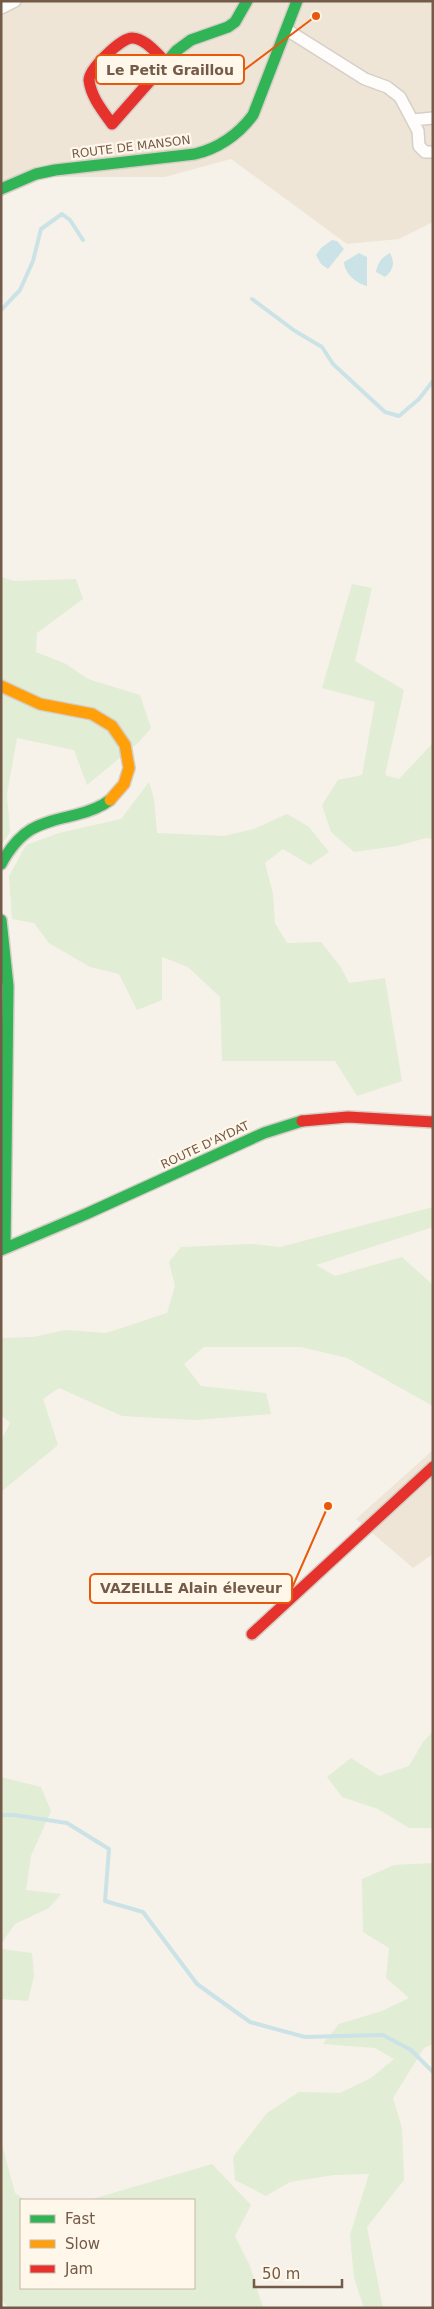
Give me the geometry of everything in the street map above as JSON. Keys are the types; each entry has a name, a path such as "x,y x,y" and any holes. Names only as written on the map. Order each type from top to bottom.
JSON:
{"street":[{"path":"1,8 15,1"},
{"path":"166,62 144,42 132,38 123,40 94,66 89,78 95,101 112,124 176,51 191,40 228,27 236,22 247,1"},
{"name":"ROUTE DE MANSON","path":"1,189 36,174 55,170 195,154 206,152 219,145 242,129 253,115 297,1"},
{"path":"287,30 365,79 387,87 400,97 418,131 419,146 425,152 433,152"},
{"path":"412,120 433,118"},
{"path":"1,686 20,697 45,706 98,716 113,726 124,741 130,758 128,778 119,794 99,807 62,817 20,836 10,848 1,864"},
{"path":"1,920 8,986 3,1249"},
{"name":"ROUTE D'AYDAT","path":"3,1249 86,1214 264,1133 293,1123 320,1118 353,1117 433,1122"},
{"path":"252,1634 433,1467"}],"shaded area":[{"path":"1,1 433,1 433,222 399,239 347,244 231,159 165,177 36,177 1,197"},
{"path":"433,1450 433,1554 413,1568 356,1519"}],"green space":[{"path":"1,577 14,581 76,579 83,599 37,633 36,652 66,664 88,679 140,695 151,728 139,742 87,785 74,750 17,738 7,794 10,832 1,846"},
{"path":"352,584 372,588 355,661 404,690 385,775 399,779 433,743 433,839 426,838 397,846 354,852 331,832 322,805 338,780 362,775 375,702 322,688"},
{"path":"149,782 154,799 157,833 224,836 254,829 287,814 309,827 329,852 310,865 283,849 265,863 273,894 275,923 287,943 321,942 340,966 349,983 385,978 402,1081 357,1096 335,1061 222,1061 220,997 188,967 162,957 162,1000 137,1010 119,974 90,967 49,943 34,923 12,919 9,876 26,845 59,833 121,819"},
{"path":"433,1207 433,1227 316,1265 335,1276 402,1257 433,1285 433,1406 347,1358 301,1347 204,1347 184,1364 201,1386 266,1393 271,1414 195,1420 122,1416 59,1388 43,1399 58,1445 1,1492 1,1441 10,1423 1,1415 1,1338 33,1337 66,1330 106,1333 167,1313 175,1286 169,1262 181,1247 251,1244 280,1247"},
{"path":"433,1731 433,1828 409,1828 378,1809 342,1797 327,1777 351,1758 379,1776 409,1766 423,1742"},
{"path":"1,1777 41,1787 51,1811 31,1856 26,1890 61,1894 49,1908 15,1924 1,1944"},
{"path":"433,1863 433,2044 424,2048 393,2098 402,2128 404,2180 367,2227 383,2308 364,2308 354,2278 350,2235 369,2174 334,2175 290,2182 266,2196 235,2180 233,2157 267,2113 299,2092 340,2093 371,2078 394,2059 375,2048 323,2044 339,2024 382,2011 409,1998 386,1978 389,1948 363,1932 362,1879 394,1865"},
{"path":"1,1949 32,1953 34,1976 28,2001 1,1999"},
{"path":"1,2141 15,2193 24,2199 20,2199 20,2289 195,2289 195,2199 92,2199 212,2164 251,2205 235,2236 250,2266 263,2308 9,2308 1,2300"}],"water":[{"path":"332,240 337,241 344,249 328,269 321,264 316,255 321,248"},
{"path":"359,253 367,257 367,286 359,283 352,277 346,270 344,262"},
{"path":"390,253 393,266 385,277 376,272 380,261"}],"waterway":[{"path":"1,310 20,290 33,261 41,229 62,214 70,220 83,240"},
{"path":"252,299 295,331 322,347 333,364 385,412 399,416 419,399 433,381"},
{"path":"1,1815 14,1815 67,1823 109,1849 105,1901 143,1912 197,1984 250,2022 305,2037 383,2035 411,2050 433,2072"}],"traffic: fast":[{"path":"149,82 176,51 191,40 228,27 235,22 247,1"},
{"path":"1,189 36,174 55,170 195,154 227,140 241,129 253,115 297,1"},
{"path":"1,864 16,842 31,829 50,821 80,814 110,800"},
{"path":"1,920 8,986 5,1248"},
{"path":"1,1250 86,1214 264,1133 302,1121"}],"traffic: slow":[{"path":"1,686 40,704 92,714 112,726 125,745 129,768 124,784 110,800"}],"traffic: jam":[{"path":"149,82 112,124 95,98 89,80 94,69 106,55 127,39 137,39 146,43 166,62"},
{"path":"302,1121 348,1117 433,1122"},
{"path":"252,1634 433,1467"}],"place":[{"name":"Le Petit Graillou","path":"316,16"},
{"name":"VAZEILLE Alain éleveur","path":"328,1506"}]}
